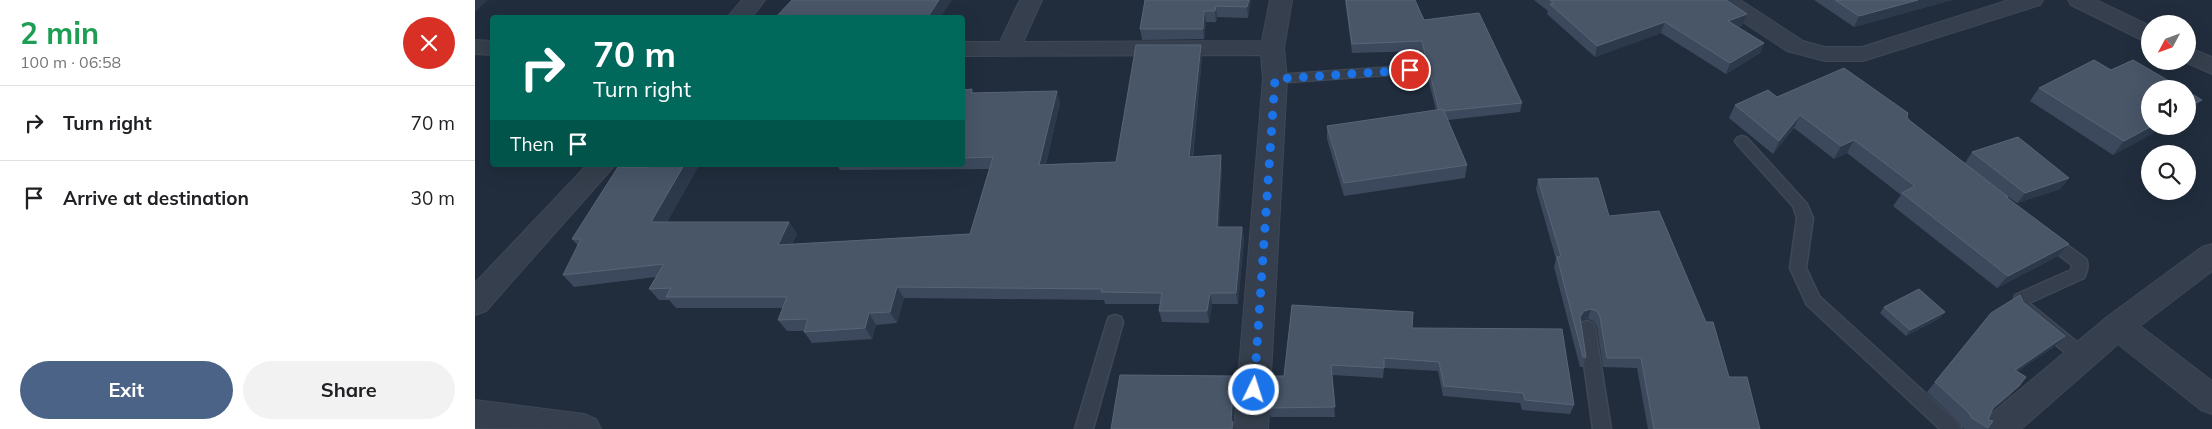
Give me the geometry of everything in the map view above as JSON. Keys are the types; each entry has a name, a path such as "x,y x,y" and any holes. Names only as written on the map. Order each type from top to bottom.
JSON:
{"street":[{"path":"741,15 755,0"},
{"path":"1008,48 1031,0"},
{"path":"1251,429 1275,79 1272,48 1281,0"},
{"path":"1725,0 1795,46 1825,54 1863,54 2032,0"},
{"path":"2079,0 2141,31"},
{"path":"475,48 490,48"},
{"path":"965,48 1272,48"},
{"path":"2196,58 2212,66"},
{"path":"475,303 600,167"},
{"path":"1997,429 2119,326 2212,255"},
{"path":"2119,326 2212,400"},
{"path":"475,414 585,429"}],"lane":[{"path":"1275,79 1410,70"},
{"path":"1742,141 1800,204 1805,218 1798,268 1813,300 1951,429"},
{"path":"2033,227 2080,263 2078,274 2021,300 2021,306 2083,356"},
{"path":"1084,429 1115,322"},
{"path":"1587,328 1602,429"}],"building":[{"path":"792,0 939,0 929,15 778,15"},
{"path":"1145,0 1249,0 1247,7 1216,6 1215,11 1204,11 1203,29 1140,29"},
{"path":"1346,0 1415,0 1424,20 1479,13 1522,103 1439,110 1422,41 1352,44"},
{"path":"1550,0 1726,0 1747,14 1728,21 1764,43 1730,63 1665,22 1597,46 1550,4 1554,3"},
{"path":"1835,0 1918,0 1859,16"},
{"path":"1136,45 1201,45 1189,157 1221,155 1217,227 1242,227 1236,293 1210,293 1207,311 1159,311 1162,293 1101,292 1102,289 897,287 890,312 869,313 865,328 804,332 808,319 778,320 787,297 666,297 671,288 649,289 664,264 563,275 581,239 572,239 618,167 683,167 651,222 789,222 778,245 970,234 993,157 965,158 965,90 972,89 971,93 1057,91 1039,165 1116,162"},
{"path":"2094,60 2111,70 2133,60 2141,65 2141,70 2150,70 2167,80 2141,80 2141,132 2124,141 2039,88"},
{"path":"1844,68 1908,113 1907,117 1909,120 2069,244 2008,276 1902,193 1915,186 1854,140 1841,146 1800,115 1779,141 1735,105 1768,90 1777,97"},
{"path":"2196,96 2202,100 2196,103"},
{"path":"1443,109 1467,165 1344,183 1327,126"},
{"path":"2018,137 2069,178 2025,193 1972,152"},
{"path":"1598,178 1609,216 1659,211 1706,322 1713,322 1729,377 1747,377 1760,429 1654,429 1641,358 1607,358 1600,317 1597,311 1591,309 1584,311 1580,317 1586,357 1583,357 1557,257 1561,256 1538,179"},
{"path":"1919,289 1945,312 1910,330 1884,307"},
{"path":"2020,295 2023,302 2065,336 2015,370 2026,377 2019,386 1993,408 1988,420 1993,421 1988,428 1972,418 1968,412 1935,382 1991,313"},
{"path":"1292,305 1413,312 1412,328 1562,329 1574,405 1525,400 1523,393 1444,386 1439,362 1384,358 1384,368 1331,365 1335,407 1269,408 1271,376 1284,376"},
{"path":"1120,375 1234,376 1232,429 1111,429"}],"route":[{"path":"1254,390 1275,79 1410,70"}]}
